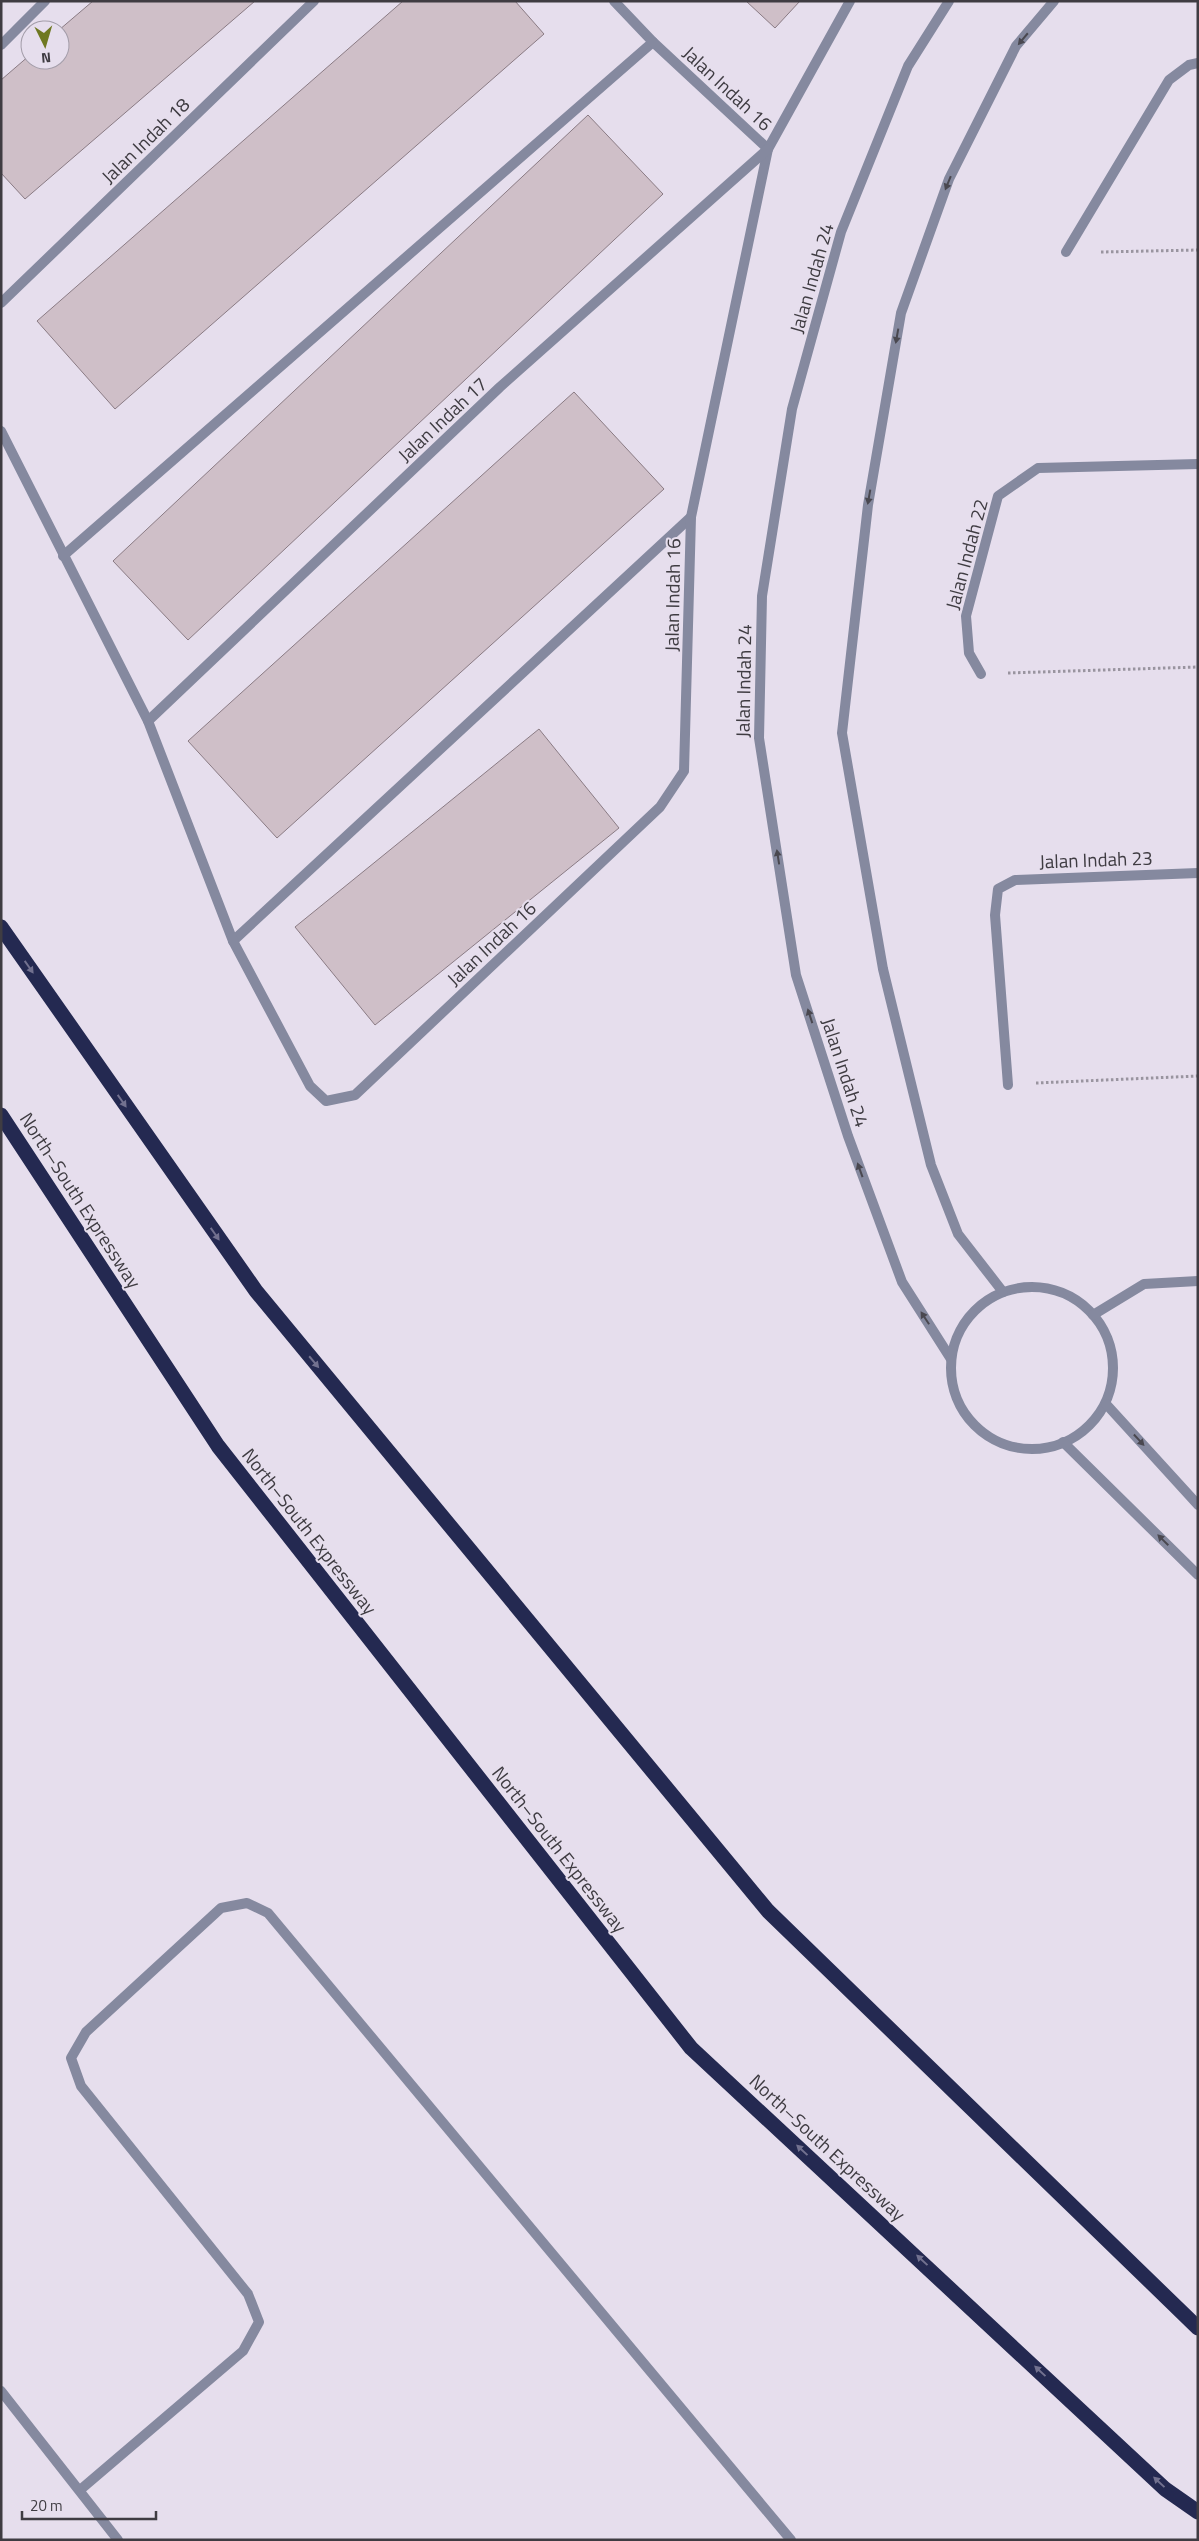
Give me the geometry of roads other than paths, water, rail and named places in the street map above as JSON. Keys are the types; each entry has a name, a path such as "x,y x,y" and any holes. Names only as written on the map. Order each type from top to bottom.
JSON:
{"highway":[{"path":"1,928 256,1291 768,1911 1198,2328"},
{"name":"North–South Expressway","path":"1,1115 218,1446 691,2048 1165,2488 1198,2512"}],"street":[{"path":"1,45 45,1"},
{"name":"Jalan Indah 18","path":"1,303 314,1"},
{"name":"Jalan Indah 16","path":"233,941 310,1086 326,1101 355,1095 660,807 684,771 691,517 768,149 653,42 614,1"},
{"path":"768,149 850,1"},
{"name":"Jalan Indah 24","path":"949,1 908,66 841,232 792,409 762,596 759,738 796,975 848,1136 902,1282 951,1359"},
{"path":"1003,1292 958,1234 931,1165 883,969 842,733 868,505 901,313 949,179 1016,46 1054,1"},
{"path":"63,556 653,42"},
{"path":"1066,252 1169,80 1193,64"},
{"name":"Jalan Indah 17","path":"148,721 500,388 768,149"},
{"path":"1,432 148,721 233,941 691,517"},
{"name":"Jalan Indah 22","path":"981,674 969,653 966,616 998,496 1038,468 1198,464"},
{"name":"Jalan Indah 23","path":"1008,1085 995,915 998,889 1015,880 1198,874"},
{"path":"1093,1315 1144,1284 1198,1282"},
{"path":"1025,1287 1047,1288 1068,1295 1086,1307 1103,1327 1112,1352 1113,1378 1106,1404 1080,1434 1063,1442 1040,1449 1016,1447 994,1440 974,1425 960,1405 952,1383 951,1359 957,1338 968,1318 984,1303 1003,1292 1025,1287"},
{"path":"1106,1404 1198,1504"},
{"path":"1063,1442 1198,1574"},
{"path":"80,2490 243,2351 259,2322 248,2294 81,2086 71,2058 86,2032 221,1908 247,1903 268,1913 791,2540"},
{"path":"1,2391 118,2540"}]}
